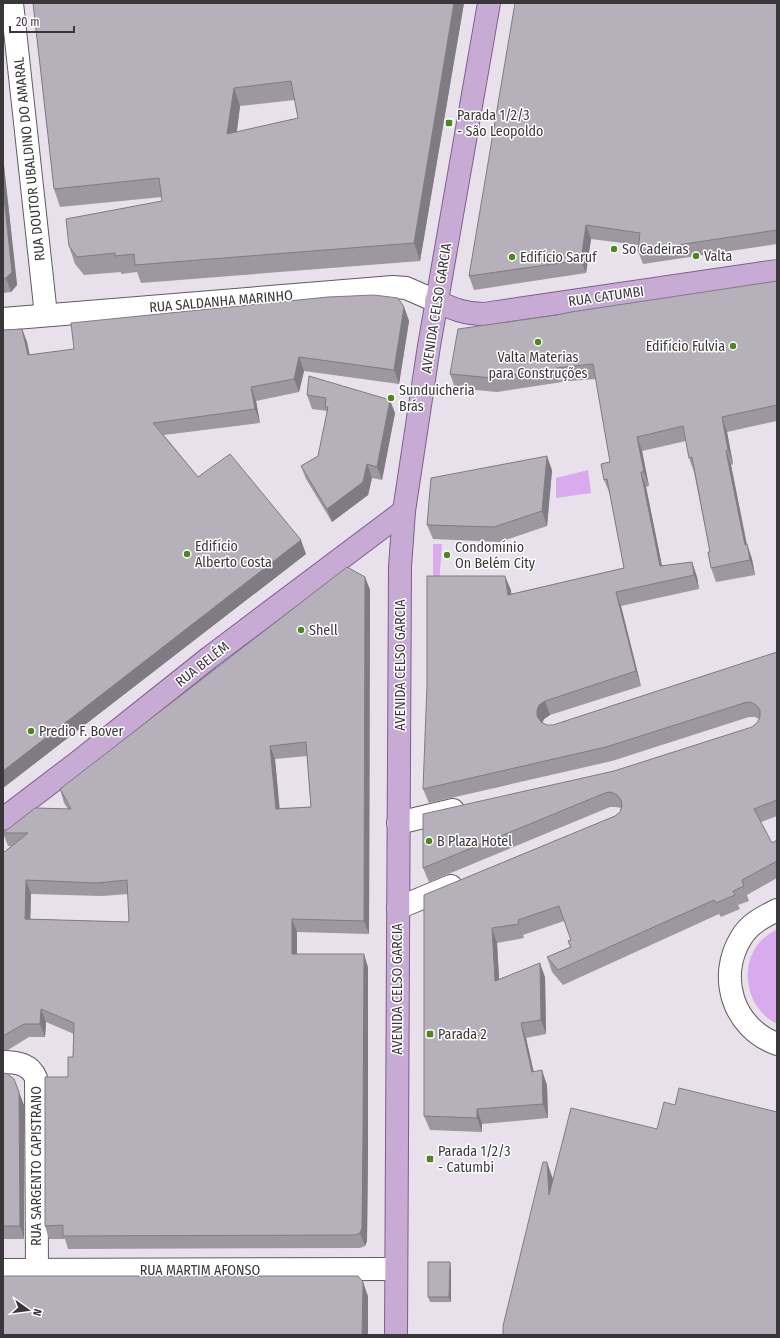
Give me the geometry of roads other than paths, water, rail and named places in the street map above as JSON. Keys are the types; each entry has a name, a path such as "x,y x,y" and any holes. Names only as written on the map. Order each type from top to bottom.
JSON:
{"main road":[{"name":"AVENIDA CELSO GARCIA","path":"396,1335 400,567 404,511 436,301 489,3"},
{"name":"RUA CATUMBI","path":"436,301 471,314 484,314 777,271"},
{"name":"RUA BELÉM","path":"3,819 78,762 210,656 404,511"}],"street":[{"name":"RUA DOUTOR UBALDINO DO AMARAL","path":"12,3 46,315"},
{"name":"RUA SALDANHA MARINHO","path":"3,319 393,287 406,288 436,301"},
{"path":"398,823 470,806"},
{"path":"398,908 472,878"},
{"path":"777,910 758,920 741,937 732,959 729,983 735,1006 749,1026 767,1040 777,1044"},
{"name":"RUA SARGENTO CAPISTRANO","path":"3,1062 28,1067 36,1078 37,1270"},
{"name":"RUA MARTIM AFONSO","path":"3,1270 396,1269"}],"place":[{"name":"Parada 1/2/3 - São Leopoldo","path":"449,123"},
{"name":"So Cadeiras","path":"614,249"},
{"name":"Valta","path":"696,256"},
{"name":"Edifício Saruf","path":"512,257"},
{"name":"Valta Materias para Construções","path":"538,342"},
{"name":"Edifício Fulvia","path":"733,346"},
{"name":"Sunduicheria Brás","path":"391,398"},
{"name":"Edifício Alberto Costa","path":"187,554"},
{"name":"Condomínio On Belém City","path":"447,555"},
{"name":"Shell","path":"301,630"},
{"name":"Predio F. Bover","path":"31,731"},
{"name":"B Plaza Hotel","path":"429,841"},
{"name":"Parada 2","path":"430,1034"},
{"name":"Parada 1/2/3 - Catumbi","path":"430,1159"}]}
